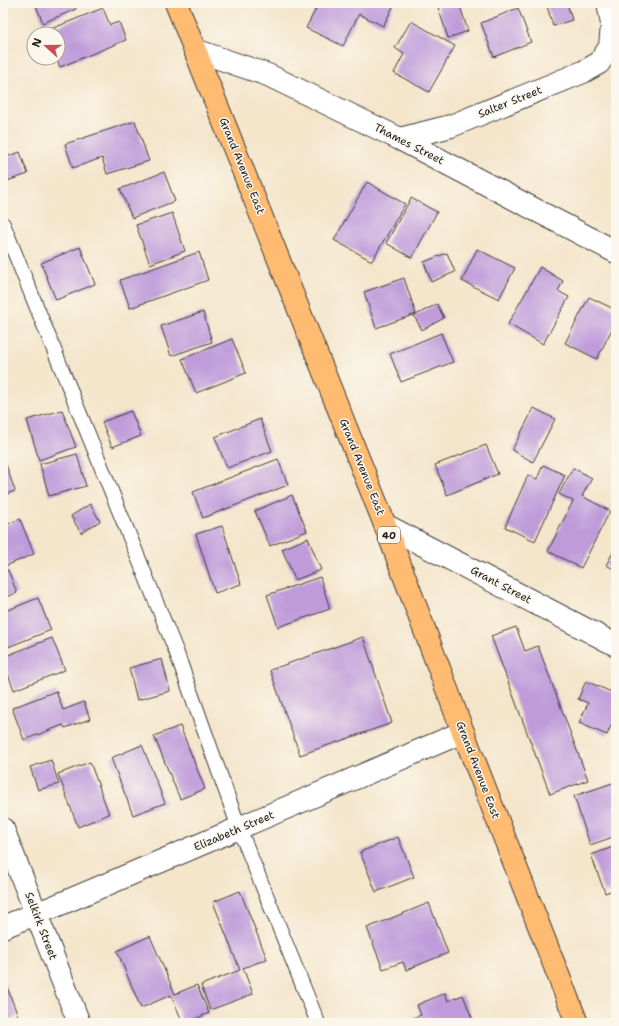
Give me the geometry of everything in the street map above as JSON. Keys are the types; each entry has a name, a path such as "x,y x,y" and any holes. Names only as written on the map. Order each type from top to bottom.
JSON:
{"main road":[{"name":"Grand Avenue East","path":"176,3 385,525 463,732 577,1023"}],"street":[{"name":"Salter Street","path":"400,139 451,126 584,72 599,63 610,47 612,24 608,3"},
{"name":"Thames Street","path":"195,50 268,75 400,139 616,252"},
{"name":"Grant Street","path":"385,525 616,645"},
{"name":"Elizabeth Street","path":"3,927 463,732"},
{"name":"Selkirk Street","path":"3,828 79,1023"}],"lane":[{"path":"3,224 176,651 239,828 318,1023"}],"building":[{"path":"35,3 74,3 76,9 43,23"},
{"path":"319,3 395,3 383,26 359,14 343,46 306,28"},
{"path":"451,3 459,3 468,31 448,38 438,7"},
{"path":"546,3 567,3 572,20 553,26"},
{"path":"103,8 110,25 119,22 126,40 66,65 66,26 58,26"},
{"path":"518,8 531,42 494,57 481,23"},
{"path":"411,21 455,46 429,92 394,73 404,54 395,48"},
{"path":"135,121 149,161 107,174 102,158 73,168 65,144"},
{"path":"20,152 28,174 4,182 3,158"},
{"path":"164,172 175,201 132,218 120,189"},
{"path":"367,182 405,204 372,261 334,240"},
{"path":"411,198 437,212 412,258 386,243"},
{"path":"172,213 185,251 150,264 136,225"},
{"path":"80,247 95,284 56,300 41,263"},
{"path":"477,249 515,268 499,299 462,281"},
{"path":"199,252 208,280 130,308 120,280"},
{"path":"447,253 455,272 431,282 424,262"},
{"path":"540,267 563,281 558,291 569,297 543,344 508,324"},
{"path":"404,278 416,314 376,328 364,292"},
{"path":"589,297 616,310 616,321 597,359 565,343"},
{"path":"437,304 444,318 422,330 414,316"},
{"path":"203,312 212,342 171,356 161,326"},
{"path":"441,333 453,362 401,382 390,354"},
{"path":"232,339 246,373 196,393 182,359"},
{"path":"534,408 555,419 533,462 512,450"},
{"path":"62,410 76,447 39,460 27,420"},
{"path":"131,411 141,436 112,447 102,422"},
{"path":"260,419 272,451 227,468 215,437"},
{"path":"486,445 498,474 447,495 435,465"},
{"path":"77,454 86,486 49,496 40,464"},
{"path":"3,456 15,491 3,495"},
{"path":"278,459 288,485 203,518 193,492"},
{"path":"543,465 565,475 535,541 505,527 528,475 537,479"},
{"path":"573,468 592,478 582,496 610,511 581,568 548,551 573,501 559,494"},
{"path":"292,495 307,531 270,546 255,511"},
{"path":"90,504 100,521 81,533 71,516"},
{"path":"20,519 34,554 3,567 3,526"},
{"path":"222,526 241,584 215,593 196,534"},
{"path":"308,538 321,570 295,580 282,549"},
{"path":"616,547 616,570 606,565"},
{"path":"8,570 17,593 3,598 3,573"},
{"path":"320,577 330,609 278,627 267,595"},
{"path":"38,598 51,630 3,649 3,612"},
{"path":"516,627 525,651 538,646 588,780 550,794 491,636"},
{"path":"363,637 392,723 300,755 270,670"},
{"path":"52,638 65,670 14,690 3,661 3,657"},
{"path":"162,659 170,691 137,700 129,668"},
{"path":"586,681 616,694 616,714 607,735 579,723 588,703 578,699"},
{"path":"56,691 63,710 84,702 90,719 65,728 63,725 24,740 12,708"},
{"path":"180,726 205,789 180,799 154,736"},
{"path":"142,745 165,803 133,815 111,758"},
{"path":"51,760 59,784 38,790 30,767"},
{"path":"90,762 109,814 78,827 58,774"},
{"path":"613,783 616,791 616,836 590,845 574,796"},
{"path":"398,837 414,877 376,892 360,852"},
{"path":"616,846 616,889 605,893 591,855"},
{"path":"240,891 267,959 243,968 253,994 210,1010 201,985 240,970 213,902"},
{"path":"429,903 448,953 406,970 403,962 383,969 367,928"},
{"path":"150,936 175,994 197,985 209,1013 183,1023 171,995 141,1008 117,951"},
{"path":"3,977 18,1016 3,1022"},
{"path":"445,993 448,1001 463,995 474,1023 401,1023 421,1015 417,1005"}]}
